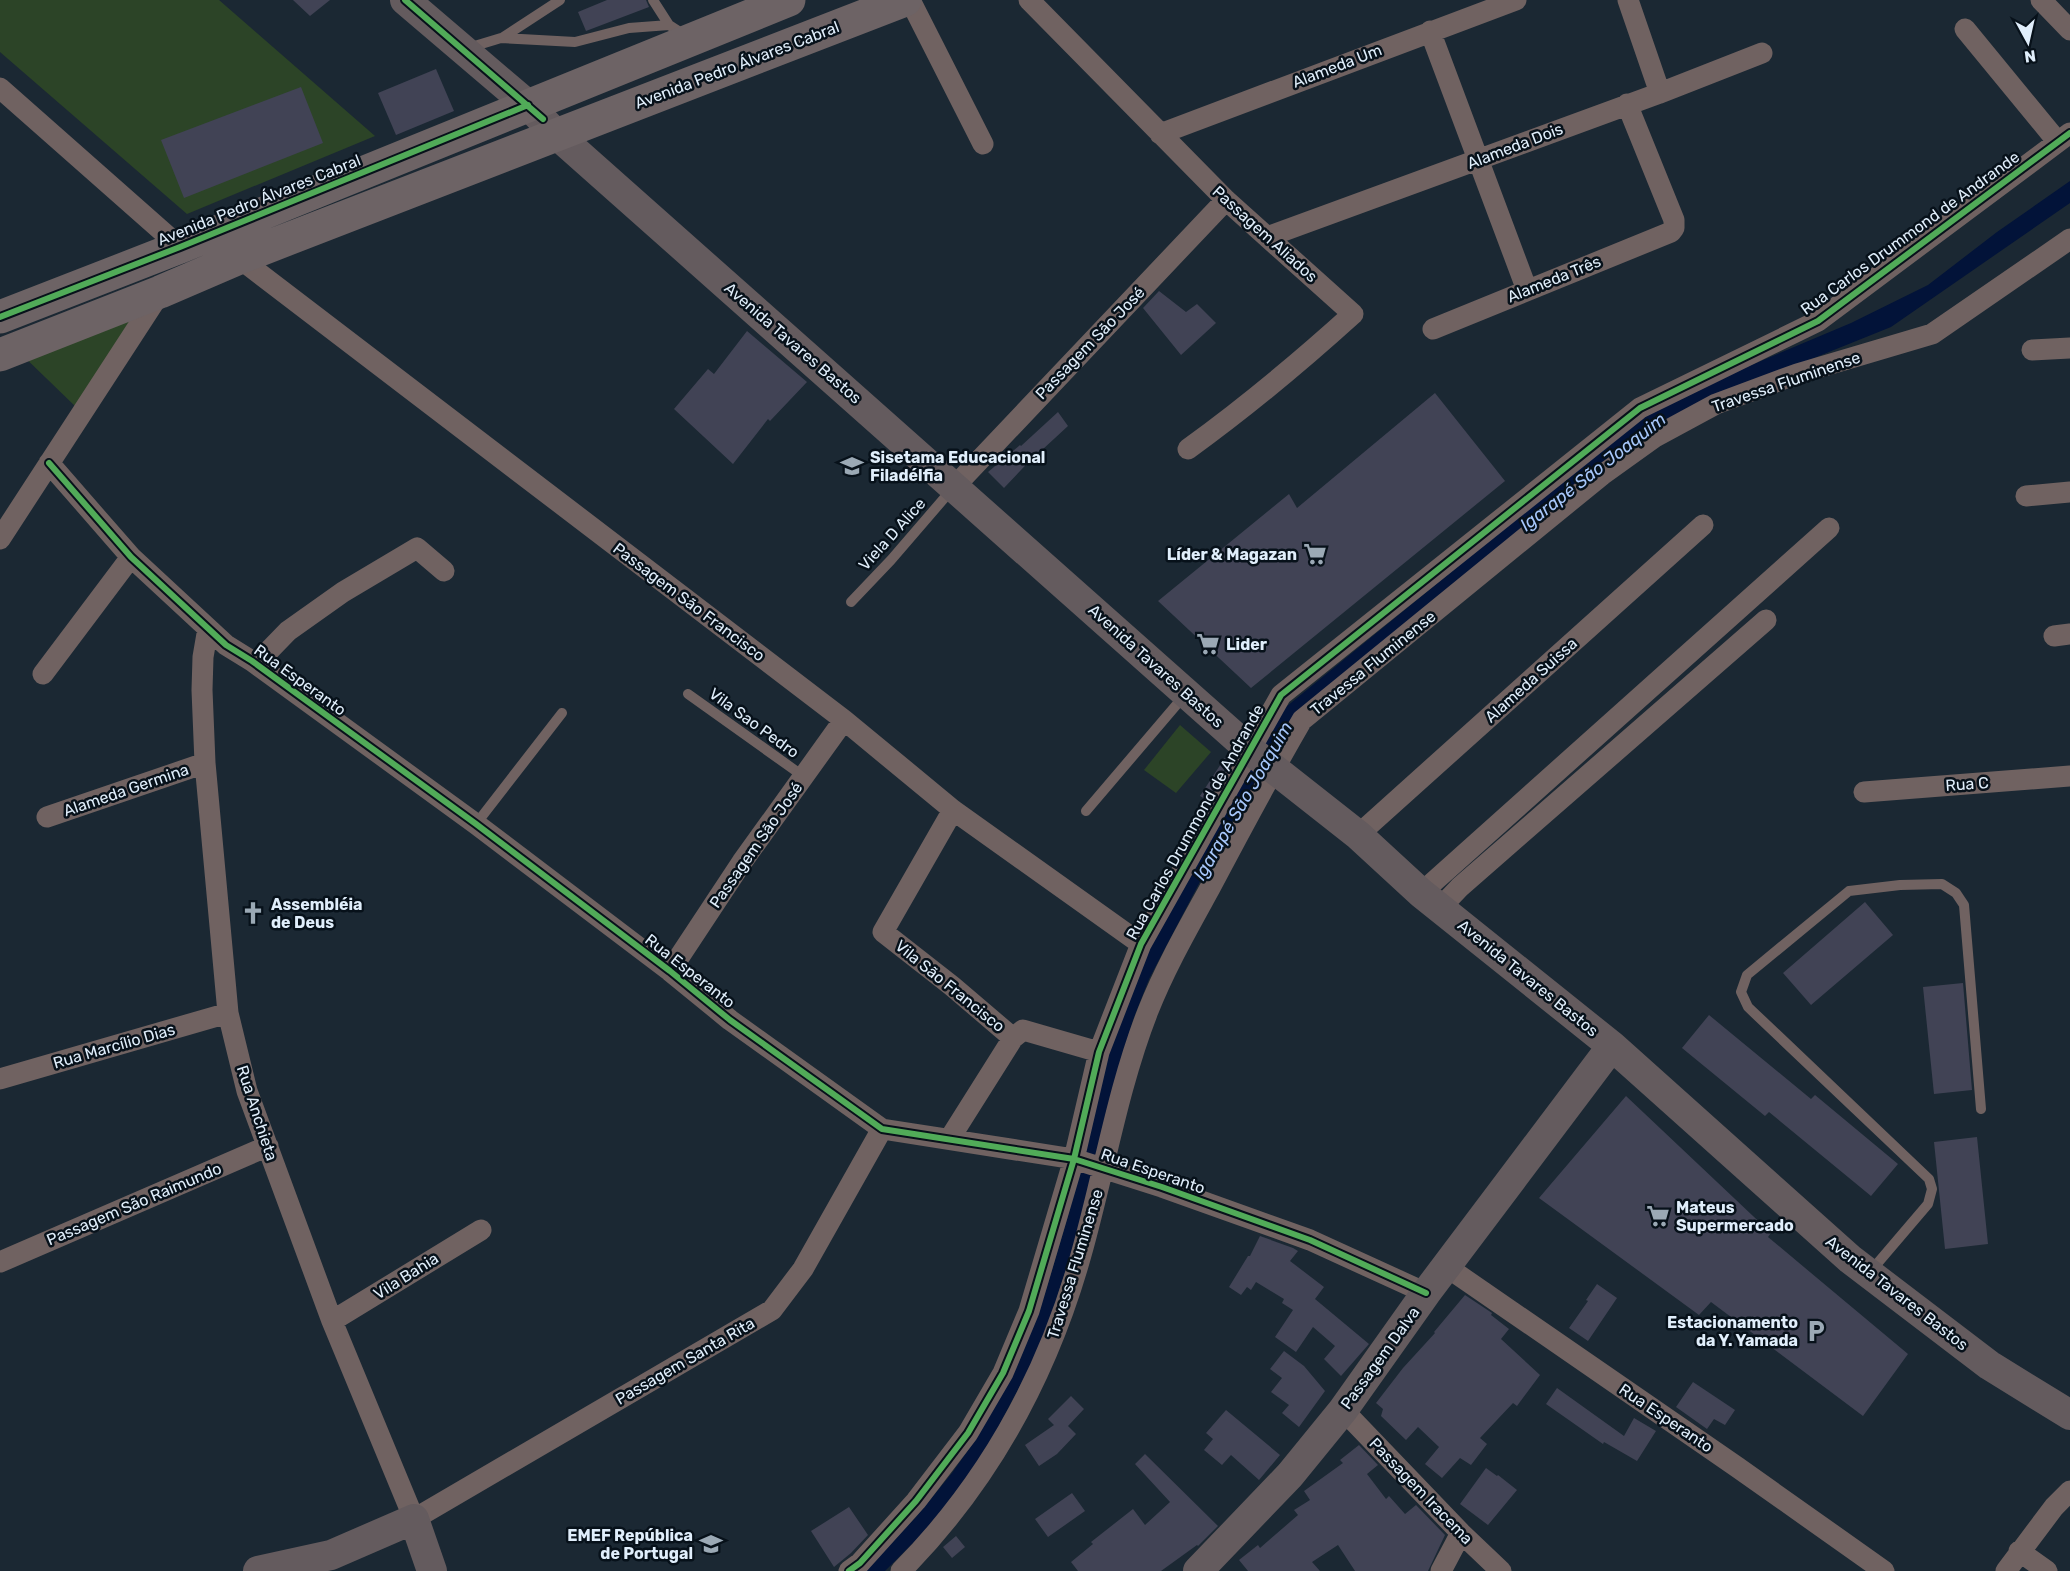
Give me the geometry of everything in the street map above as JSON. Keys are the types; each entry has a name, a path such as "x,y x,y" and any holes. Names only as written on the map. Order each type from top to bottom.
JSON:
{"main road":[{"name":"Avenida Tavares Bastos","path":"405,0 528,105 556,134 1262,760 1358,836 1430,900 1612,1046 1850,1259 1989,1365 2070,1415"},
{"name":"Avenida Pedro Álvares Cabral","path":"0,317 180,247 528,105 680,32 789,0"},
{"name":"Avenida Pedro Álvares Cabral","path":"0,355 160,292 238,258 905,0"},
{"name":"Passagem Dalva","path":"1198,1571 1290,1475 1343,1410 1426,1293 1612,1046"},
{"path":"258,1571 333,1563 414,1518"},
{"name":"Rua Anchieta","path":"414,1518 432,1571"}],"street":[{"path":"910,0 983,144"},
{"name":"Passagem Aliados","path":"1029,0 1226,200 1353,314 1297,365 1188,449"},
{"name":"Alameda Um","path":"1160,134 1516,0"},
{"path":"1628,0 1660,93"},
{"path":"2050,2 2070,30"},
{"path":"1965,29 2064,137"},
{"path":"1430,31 1527,290"},
{"name":"Alameda Dois","path":"1267,237 1660,93 1762,53"},
{"path":"0,88 180,247"},
{"name":"Alameda Três","path":"1432,329 1671,232 1674,228 1674,220 1627,104"},
{"name":"Rua Carlos Drummond de Andrande","path":"849,1571 860,1563 916,1501 968,1433 1003,1373 1089,1164 1100,1052 1141,944 1196,849 1262,760 1281,695 1640,408 1818,321 2064,137"},
{"name":"Passagem São José","path":"955,486 1226,200"},
{"name":"Travessa Fluminense","path":"901,1571 936,1534 989,1464 1033,1387 1049,1352 1071,1286 1089,1164 1129,1067 1148,1011 1262,760 1302,720 1602,475 1655,437 1716,404 1797,374 1932,334 2070,239"},
{"name":"Passagem São Francisco","path":"238,258 844,720 953,810 1141,944"},
{"path":"0,539 160,292"},
{"path":"2032,351 2070,348"},
{"name":"Rua Esperanto","path":"49,463 131,557 226,645 256,664 476,824 670,971 730,1020 882,1129 950,1138 1089,1164 1310,1240 1426,1293"},
{"path":"2026,496 2070,492"},
{"name":"Alameda Suissa","path":"1358,836 1703,525"},
{"path":"1430,900 1829,528"},
{"path":"256,664 288,631 333,598 417,548 444,571"},
{"path":"43,674 131,557"},
{"path":"1430,900 1460,887 1766,620"},
{"name":"Rua Anchieta","path":"208,628 203,657 202,690 205,764 228,1013 247,1091 332,1322 414,1518"},
{"name":"Passagem São José","path":"670,971 741,862 844,720"},
{"name":"Alameda Germina","path":"47,817 205,764"},
{"name":"Rua C","path":"1864,792 2070,776"},
{"name":"Vila São Francisco","path":"953,810 883,932 1013,1038"},
{"name":"Rua Marcílio Dias","path":"0,1079 228,1013"},
{"name":"Vila São Francisco","path":"950,1138 1013,1038 1023,1030 1100,1052"},
{"name":"Passagem Santa Rita","path":"414,1518 772,1310 803,1269 882,1129"},
{"name":"Passagem São Raimundo","path":"0,1262 268,1146"},
{"name":"Vila Bahia","path":"332,1322 481,1230"},
{"name":"Rua Esperanto","path":"1447,1267 1884,1571"},
{"name":"Passagem Iracema","path":"1343,1410 1461,1533 1501,1571"},
{"path":"2006,1571 2054,1507 2070,1491"},
{"path":"1441,1571 1461,1533"},
{"path":"2019,1551 2047,1571"}],"lane":[{"path":"463,50 501,38 560,0"},
{"path":"653,0 680,32"},
{"path":"501,38 575,42 629,28 680,32"},
{"name":"Viela D Alice","path":"851,602 955,486"},
{"path":"1086,811 1187,693"},
{"name":"Vila Sao Pedro","path":"688,694 803,776"},
{"path":"476,824 562,713"},
{"path":"1869,1273 1928,1204 1932,1189 1929,1179 1748,1007 1740,992 1747,975 1850,891 1900,885 1942,885 1956,893 1964,905 1981,1109"}],"green space":[{"path":"0,0 219,0 375,136 187,214 0,52"},
{"path":"160,292 77,408 15,348"},
{"path":"1180,725 1211,752 1176,793 1144,770"}],"water":[{"name":"Igarapé São Joaquim","path":"2070,181 2070,203 1891,327 1710,400 1293,720 1227,830 1149,979 1133,1020 1121,1061 1083,1215 1043,1342 985,1452 932,1524 885,1571 865,1571 916,1517 952,1473 978,1436 1033,1328 1068,1216 1105,1063 1144,951 1281,711 1654,406 1851,323 1928,285 1997,232"}],"building":[{"path":"293,0 330,0 310,16"},
{"path":"607,0 646,0 649,7 586,31 578,12"},
{"path":"436,69 454,111 396,135 378,93"},
{"path":"301,87 323,143 184,198 161,140"},
{"path":"1159,291 1186,312 1197,304 1216,323 1181,355 1143,308"},
{"path":"747,331 807,382 770,421 768,419 733,464 674,409 708,369 714,374"},
{"name":"Líder & Magazan","path":"1435,393 1505,481 1251,688 1158,601 1289,494 1297,508"},
{"path":"1058,412 1068,426 1041,449 1004,488 988,472"},
{"path":"1228,753 1232,757 1207,800 1200,796"},
{"path":"1865,902 1893,935 1811,1005 1783,973"},
{"path":"1963,983 1972,1090 1934,1094 1923,987"},
{"path":"1709,1015 1811,1099 1815,1095 1898,1164 1871,1196 1769,1112 1765,1116 1682,1048"},
{"name":"Mateus Supermercado","path":"1626,1096 1771,1233 1768,1237 1908,1354 1863,1416 1711,1302 1699,1315 1539,1198"},
{"path":"1977,1137 1988,1244 1945,1249 1934,1142"},
{"path":"1260,1236 1298,1251 1290,1261 1324,1287 1315,1299 1369,1344 1341,1376 1324,1359 1335,1346 1313,1327 1296,1352 1275,1337 1293,1310 1282,1303 1284,1299 1256,1282 1251,1290 1247,1287 1241,1295 1229,1287 1250,1256"},
{"path":"1597,1284 1617,1298 1588,1341 1569,1328"},
{"path":"1465,1295 1492,1313 1491,1315 1509,1329 1501,1339 1540,1375 1517,1406 1513,1403 1480,1438 1487,1444 1471,1465 1460,1458 1442,1478 1425,1464 1439,1447 1418,1427 1406,1440 1381,1416 1383,1409 1376,1403"},
{"path":"1284,1351 1304,1366 1325,1391 1299,1427 1282,1413 1289,1405 1271,1392 1282,1378 1270,1369"},
{"path":"1693,1382 1735,1410 1725,1425 1714,1419 1707,1429 1676,1407"},
{"path":"1557,1388 1624,1436 1634,1418 1656,1431 1637,1461 1604,1442 1603,1444 1546,1404"},
{"path":"1071,1396 1084,1409 1068,1426 1076,1434 1057,1454 1039,1466 1025,1445 1054,1425 1048,1419"},
{"path":"1226,1410 1280,1455 1259,1480 1231,1455 1222,1465 1204,1450 1213,1439 1206,1433"},
{"path":"1359,1445 1378,1465 1367,1474 1386,1499 1389,1496 1405,1514 1416,1505 1445,1535 1428,1571 1355,1571 1338,1545 1312,1562 1320,1571 1248,1571 1239,1560 1258,1545 1260,1548 1298,1515 1294,1510 1310,1500 1304,1491 1343,1463 1340,1460"},
{"path":"1145,1454 1218,1526 1198,1546 1161,1571 1078,1571 1071,1562 1093,1544 1091,1542 1133,1509 1145,1525 1170,1502 1135,1464"},
{"path":"1486,1468 1517,1490 1488,1525 1460,1504"},
{"path":"1072,1493 1085,1511 1048,1537 1035,1519"},
{"path":"849,1507 868,1535 834,1567 811,1531"},
{"path":"956,1536 965,1547 952,1558 943,1547"}],"cycle path":[{"path":"405,0 543,119"},
{"path":"0,317 180,247 528,105"},
{"path":"849,1571 860,1563 916,1501 968,1433 1003,1373 1029,1311 1074,1159 1099,1052 1141,944 1281,695 1640,408 1818,321 2070,133"},
{"path":"49,463 131,557 226,645 252,661 476,824 670,971 730,1020 882,1129 1074,1159 1162,1187 1310,1240 1426,1293"}],"place":[{"name":"Sisetama Educacional Filadélfia","path":"852,466"},
{"name":"Líder & Magazan","path":"1315,554"},
{"name":"Lider","path":"1208,644"},
{"name":"Assembléia de Deus","path":"253,913"},
{"name":"Mateus Supermercado","path":"1658,1216"},
{"name":"Estacionamento da Y. Yamada","path":"1816,1331"},
{"name":"EMEF República de Portugal","path":"711,1544"}]}
